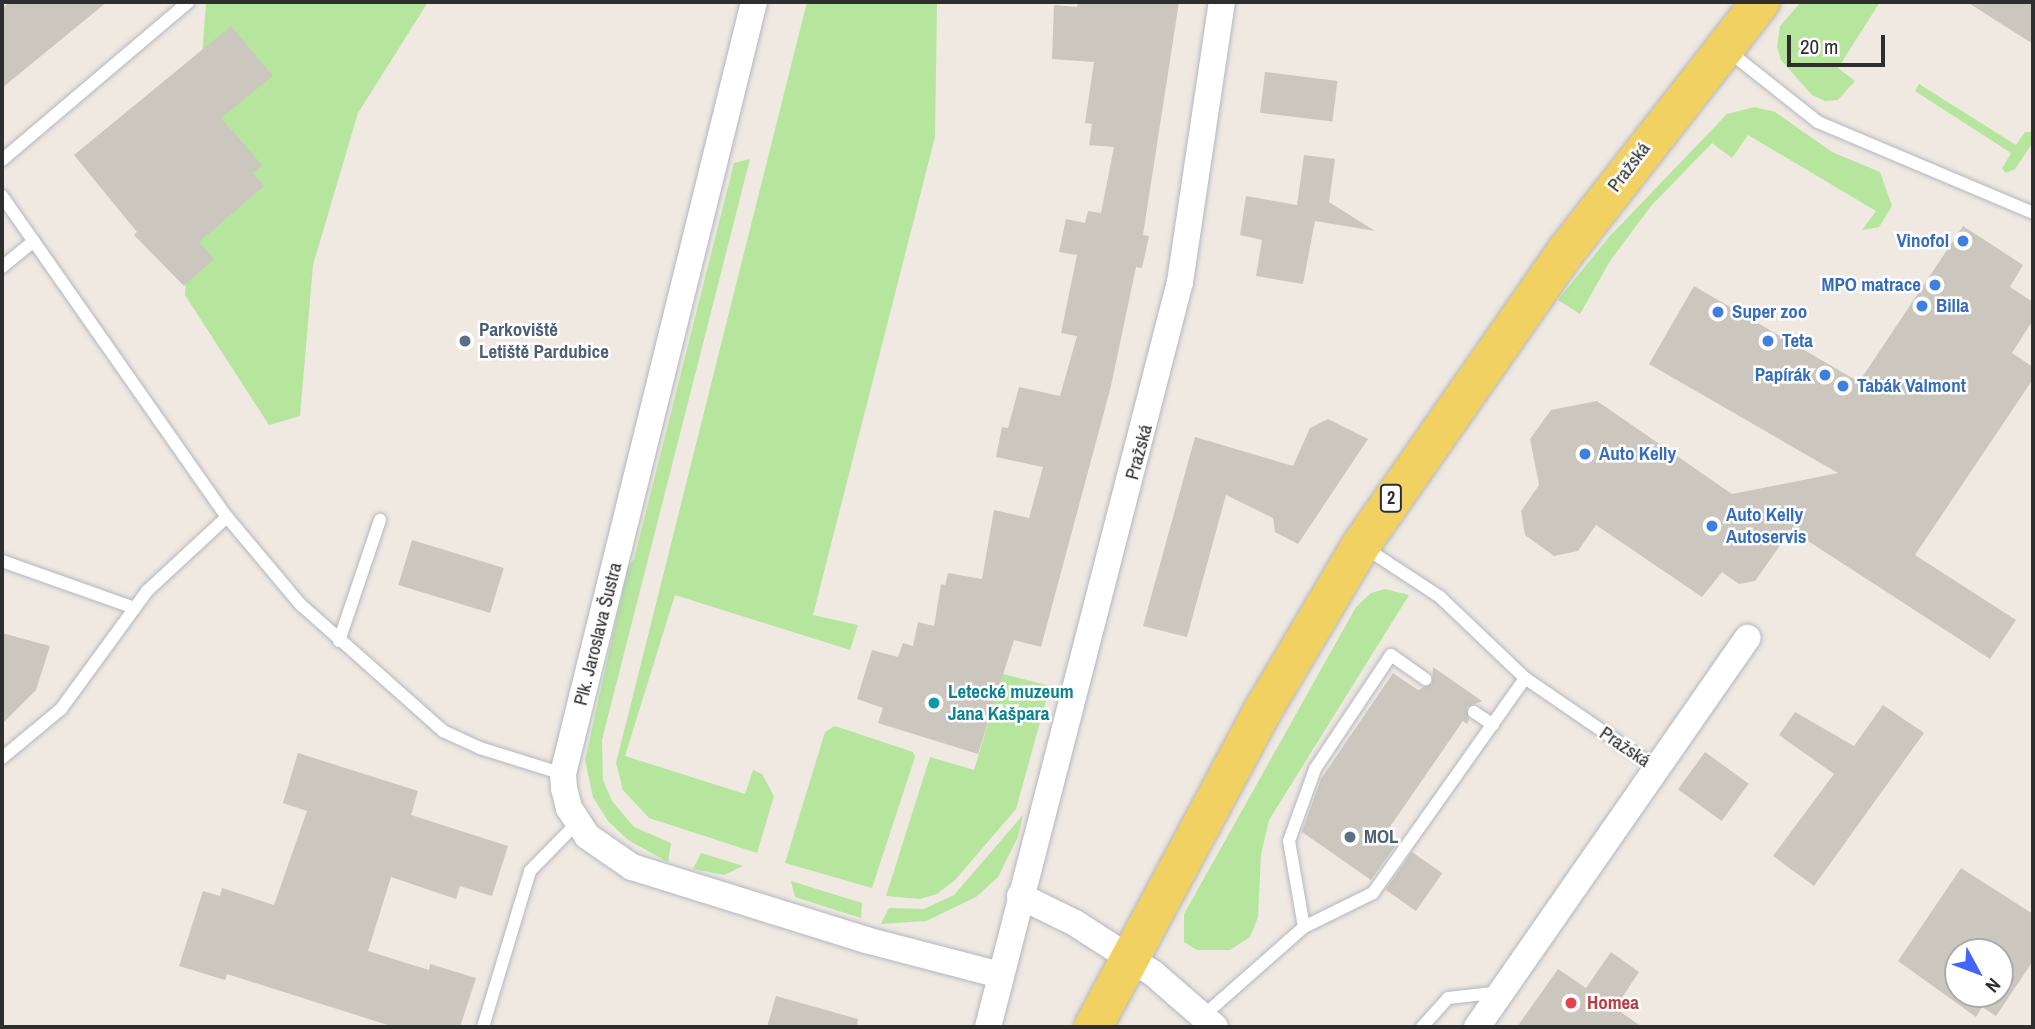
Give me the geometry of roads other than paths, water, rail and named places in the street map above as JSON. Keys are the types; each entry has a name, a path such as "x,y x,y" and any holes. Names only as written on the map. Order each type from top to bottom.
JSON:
{"main road":[{"name":"Pražská","path":"1093,1027 1128,957 1276,687 1361,545 1515,320 1723,47 1761,2"}],"street":[{"name":"Plk. Jaroslava Šustra","path":"754,2 563,774 577,823 612,857 656,876 1000,975"},
{"name":"Pražská","path":"988,1027 1180,282 1222,2"},
{"name":"Pražská","path":"1478,1027 1747,638"},
{"path":"1020,896 1128,957 1209,1022"}],"lane":[{"path":"2,160 188,2"},
{"path":"1723,47 1818,122 2033,213"},
{"path":"2,196 227,517 339,642 426,718 459,740 563,774"},
{"path":"2,267 34,241"},
{"path":"2,758 61,709 147,591 227,517"},
{"path":"339,642 380,520"},
{"name":"Pražská","path":"1361,545 1440,597 1525,678 1658,769"},
{"path":"2,561 135,608"},
{"path":"1304,927 1289,841 1315,769 1391,655 1425,679"},
{"path":"1209,1022 1304,927 1373,893 1525,678"},
{"path":"1475,712 1493,725"},
{"path":"483,1027 530,871 577,823"},
{"path":"1422,1027 1448,998 1502,992"}],"place":[{"name":"Vinofol","path":"1963,241"},
{"name":"MPO matrace","path":"1935,285"},
{"name":"Billa","path":"1922,306"},
{"name":"Super zoo","path":"1718,312"},
{"name":"Parkoviště Letiště Pardubice","path":"465,341"},
{"name":"Teta","path":"1768,341"},
{"name":"Papírák","path":"1825,375"},
{"name":"Tabák Valmont","path":"1843,386"},
{"name":"Auto Kelly","path":"1585,454"},
{"name":"Auto Kelly Autoservis","path":"1712,526"},
{"name":"Letecké muzeum Jana Kašpara","path":"934,703"},
{"name":"MOL","path":"1350,837"},
{"name":"Homea","path":"1571,1003"}]}
